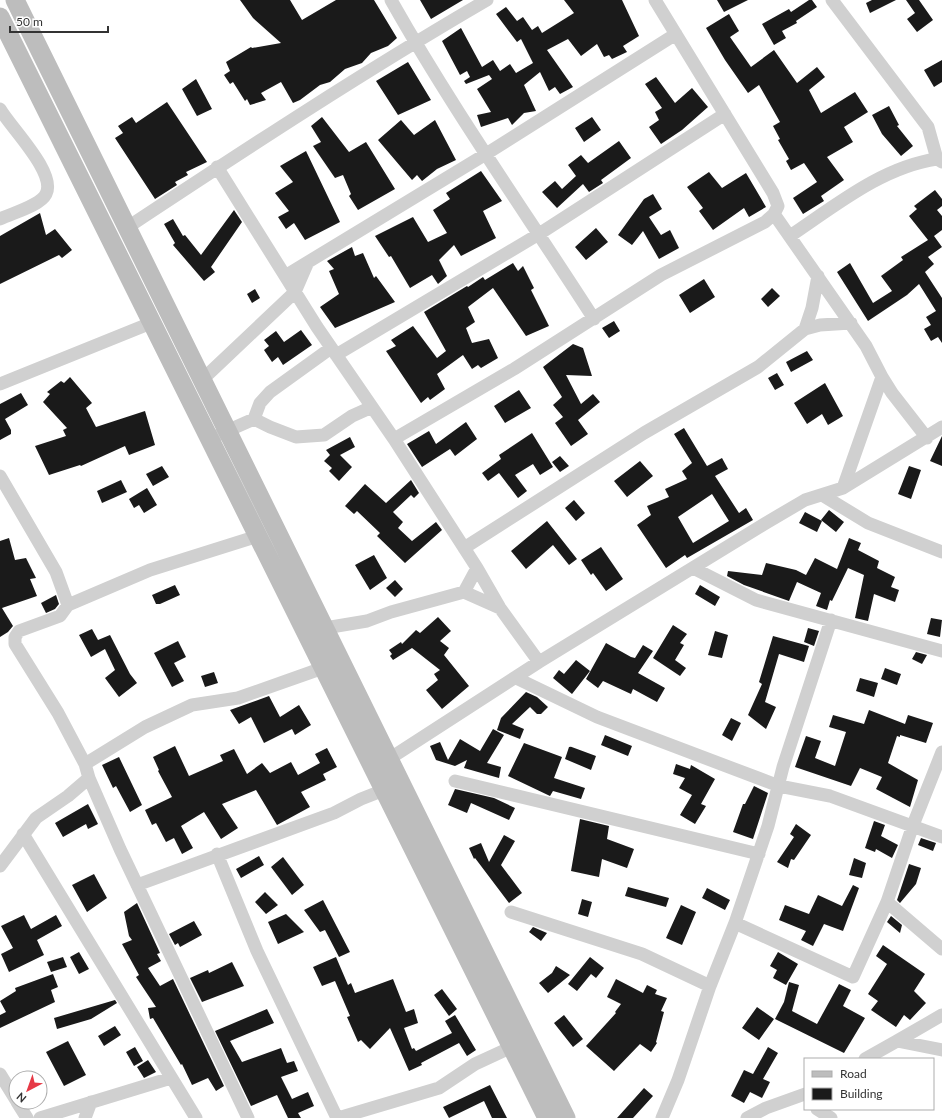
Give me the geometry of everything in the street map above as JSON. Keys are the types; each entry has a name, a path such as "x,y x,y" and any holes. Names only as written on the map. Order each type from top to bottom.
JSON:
{"main road":[{"path":"15,0 566,1118"},
{"path":"0,16 151,323 210,438 547,1118"}],"street":[{"path":"391,0 415,42 486,154 594,319"},
{"path":"128,227 217,168 415,42 487,0"},
{"path":"394,439 507,373 661,275 743,234 765,222 774,214 778,206 773,193 655,0"},
{"path":"790,236 864,186 920,161 940,160 928,127 832,0"},
{"path":"285,276 486,154 676,34"},
{"path":"0,109 42,167 48,183 46,194 38,201 0,219"},
{"path":"210,438 254,419 260,403 270,392 333,351 539,234 725,114"},
{"path":"217,168 333,351 394,439 477,568 500,608 539,662"},
{"path":"774,214 851,322 866,346 882,378 927,438"},
{"path":"203,379 295,292 308,262"},
{"path":"805,329 812,308 818,276"},
{"path":"464,548 644,433 758,367 805,329 820,325 851,322"},
{"path":"0,384 151,323"},
{"path":"843,488 882,378"},
{"path":"254,419 296,437 324,435 352,416 372,407"},
{"path":"389,759 539,662 805,500 843,488 927,438 942,427"},
{"path":"0,476 56,572 68,605"},
{"path":"822,495 868,523 942,552"},
{"path":"248,1118 138,885 89,778 85,764 58,713 15,644 15,637 19,631 60,616 68,605 150,570 258,536"},
{"path":"464,592 477,568"},
{"path":"692,568 756,600 942,651"},
{"path":"325,628 367,621 391,612 464,592 500,608"},
{"path":"662,1118 678,1080 710,986 735,923 759,854 831,620"},
{"path":"85,764 145,727 192,705 238,698 323,668"},
{"path":"516,678 597,717 779,786 830,796 942,837"},
{"path":"735,923 853,977 887,902 913,826 938,774 942,752"},
{"path":"0,866 36,818 68,796 89,778"},
{"path":"455,781 759,854"},
{"path":"138,885 217,854 334,813 361,799 384,790"},
{"path":"23,834 196,1118"},
{"path":"217,854 257,951 337,1118 439,1088 475,1064 512,1047"},
{"path":"887,902 942,949"},
{"path":"511,912 642,954 710,986"},
{"path":"867,1058 942,1015"},
{"path":"897,1041 942,1050"},
{"path":"0,1074 8,1087"},
{"path":"40,1118 171,1078"},
{"path":"747,1118 766,1108 804,1095"},
{"path":"85,1118 91,1102"},
{"path":"819,1110 831,1118"}],"building":[{"path":"240,0 290,0 302,20 336,0 374,0 397,38 388,46 371,53 362,63 345,69 330,82 320,85 300,100 293,103 281,82 261,93 266,100 250,105 247,99 245,101 233,82 230,84 224,75 230,71 226,62 251,47 281,43 253,18"},
{"path":"420,0 463,0 431,19"},
{"path":"564,0 622,0 639,36 623,46 627,52 612,59 609,55 604,57 597,44 581,56 568,39 547,50 573,87 560,94 555,87 549,91 540,72 524,85 536,111 524,113 512,125 508,118 481,127 477,115 491,112 477,89 492,79 489,75 466,84 464,81 470,77 467,71 460,75 442,41 461,28 482,67 493,60 500,71 510,64 516,73 533,63 521,39 517,42 496,14 506,7 517,21 523,17 532,30 538,26 542,33 574,13"},
{"path":"717,0 748,0 724,12"},
{"path":"809,0 812,0 817,7 796,21 797,23 782,31 786,38 774,45 762,24 789,9 791,12"},
{"path":"872,0 896,0 870,13 866,3"},
{"path":"906,0 919,0 933,20 917,32 907,19 915,13"},
{"path":"729,14 739,31 730,37 751,67 774,50 797,83 817,67 825,77 809,90 821,113 855,92 868,112 844,127 853,142 827,157 844,180 821,196 824,201 803,214 793,198 817,182 804,163 791,170 786,161 789,159 778,140 780,139 773,126 780,122 759,85 748,93 725,60 706,28"},
{"path":"942,60 942,82 934,87 924,70"},
{"path":"408,62 431,100 398,115 376,81"},
{"path":"656,77 675,103 692,88 708,107 682,130 661,144 649,127 659,120 655,112 662,108 645,84"},
{"path":"196,79 212,109 197,116 182,89"},
{"path":"167,102 207,162 186,172 188,175 175,182 177,185 155,199 115,138 123,133 118,126 132,117 136,123"},
{"path":"889,106 899,125 897,126 913,146 901,156 882,134 872,115"},
{"path":"322,117 349,152 366,142 395,189 358,210 349,196 351,194 343,175 335,178 313,146 321,142 311,126"},
{"path":"592,117 601,130 584,142 575,128"},
{"path":"401,120 414,135 435,120 456,160 437,169 422,181 417,175 412,180 378,140"},
{"path":"619,141 631,158 601,180 603,183 589,192 583,184 557,208 542,192 555,181 562,189 576,176 568,165 581,155 588,163"},
{"path":"306,151 340,222 305,240 294,223 286,229 278,217 289,211 275,193 293,182 280,166"},
{"path":"481,171 502,201 483,211 496,238 461,256 454,245 439,260 447,276 438,284 432,275 410,288 391,256 389,257 375,236 413,217 428,242 447,233 433,210 450,199 446,193"},
{"path":"709,172 722,188 746,173 766,207 749,217 744,208 713,230 699,211 703,208 687,187"},
{"path":"935,190 942,199 942,206 937,210 942,216 942,230 934,236 942,247 928,257 934,264 925,272 942,298 942,343 938,337 931,341 924,329 931,325 926,317 936,311 919,284 907,295 868,321 837,272 850,263 873,303 892,291 881,276 903,260 901,257 928,240 909,216 917,209 914,206"},
{"path":"653,194 662,209 649,217 661,235 670,230 679,248 659,259 643,231 632,245 618,235 644,199"},
{"path":"234,210 242,222 211,267 215,272 204,281 173,245 175,243 164,224 173,219 183,236 185,235 201,255"},
{"path":"40,213 46,235 55,229 72,250 62,258 59,255 0,284 0,236"},
{"path":"596,228 608,242 586,260 575,247"},
{"path":"352,247 355,256 363,253 374,278 376,276 395,302 335,328 320,307 339,294 329,271 334,269 327,261"},
{"path":"513,263 518,271 523,266 534,288 531,290 549,326 526,336 493,288 468,307 475,322 466,328 472,343 489,339 498,358 481,368 478,365 472,369 463,355 437,374 445,389 430,400 428,397 421,403 386,351 396,346 391,340 413,326 437,358 446,351 424,312 483,277 485,280"},
{"path":"704,279 715,297 690,313 679,295"},
{"path":"772,288 780,296 768,307 761,299"},
{"path":"255,289 260,298 252,303 247,294"},
{"path":"614,321 620,331 609,338 602,328"},
{"path":"301,330 312,345 283,365 278,357 272,362 264,350 269,346 264,340 276,331 284,342"},
{"path":"573,344 583,348 592,376 566,375 581,404 593,394 600,402 578,420 588,434 571,446 555,423 563,417 553,405 562,397 543,367"},
{"path":"807,351 813,360 791,372 786,362"},
{"path":"777,373 784,385 775,390 768,378"},
{"path":"70,377 92,403 86,408 96,427 145,411 155,445 129,455 125,446 81,466 80,465 49,475 35,446 66,436 63,430 67,428 43,402 50,394 47,392 61,381 64,383"},
{"path":"825,383 843,416 828,425 822,414 807,424 794,403"},
{"path":"519,390 531,408 505,423 494,406"},
{"path":"21,393 28,405 5,419 11,430 11,434 0,440 0,404"},
{"path":"466,422 477,439 455,456 450,449 422,467 407,444 429,431 436,444"},
{"path":"684,428 707,466 722,458 728,469 715,476 739,513 746,508 753,520 687,558 685,555 666,568 637,525 651,515 647,506 669,497 665,489 687,479 682,471 692,463 674,434","holes":["712,494 729,521 693,543 678,517"]},
{"path":"532,433 553,467 540,475 533,464 515,475 527,491 518,498 499,473 488,481 482,473 501,459 499,455"},
{"path":"942,436 942,466 930,461"},
{"path":"350,437 355,447 340,455 352,467 339,481 329,471 332,468 324,461 330,455 326,450"},
{"path":"560,456 569,466 560,472 552,462"},
{"path":"640,461 653,476 627,497 614,481"},
{"path":"162,466 169,477 153,486 146,474"},
{"path":"909,466 921,470 911,499 898,494"},
{"path":"121,480 127,492 102,503 97,491"},
{"path":"411,480 419,493 414,498 411,495 393,512 403,522 398,528 412,541 436,522 442,530 405,563 377,536 380,533 357,511 354,514 345,506 365,484 386,503"},
{"path":"147,488 157,505 144,513 139,505 134,508 129,499"},
{"path":"574,500 585,513 576,521 565,508"},
{"path":"829,510 844,522 836,532 821,520"},
{"path":"805,512 822,521 817,532 799,523"},
{"path":"547,521 577,559 569,565 553,545 526,569 511,551"},
{"path":"9,538 15,560 26,558 36,578 30,579 37,596 2,608 13,626 8,632 0,637 0,541"},
{"path":"849,538 861,543 858,550 879,561 877,568 895,577 891,587 899,590 895,602 874,594 868,621 855,618 864,575 848,568 832,601 830,600 827,610 816,606 821,593 797,582 789,601 744,585 727,576 728,571 762,575 766,563 796,570 806,575 815,558 837,569"},
{"path":"601,547 623,579 606,591 593,573 591,575 581,560"},
{"path":"374,555 387,578 370,590 355,565"},
{"path":"395,580 403,589 395,597 386,588"},
{"path":"175,585 180,595 160,604 156,604 152,595"},
{"path":"700,585 720,597 715,606 695,594"},
{"path":"56,595 59,604 55,609 46,613 41,603"},
{"path":"438,617 451,631 440,641 449,648 444,655 469,686 442,709 426,690 438,680 434,674 440,670 412,648 393,660 390,656 392,654 389,650 401,642 402,644 416,630 420,633"},
{"path":"931,618 942,620 940,637 927,634"},
{"path":"673,625 687,634 680,643 684,645 675,660 686,668 680,676 653,658"},
{"path":"808,628 819,631 814,646 804,642"},
{"path":"92,629 98,640 110,635 130,674 137,683 119,697 105,678 115,670 105,649 91,657 79,635"},
{"path":"715,631 728,635 722,658 708,655"},
{"path":"773,636 809,646 804,662 779,654 765,702 776,707 766,729 748,715 762,684 759,682"},
{"path":"178,641 186,657 174,663 184,681 172,687 154,653"},
{"path":"606,643 635,658 643,645 653,651 638,673 665,688 657,702 633,689 631,694 603,681 598,688 586,679"},
{"path":"916,652 927,655 922,664 912,659"},
{"path":"576,660 590,671 572,694 553,678 559,670 564,674"},
{"path":"885,668 901,674 897,685 881,679"},
{"path":"214,672 218,683 205,687 201,676"},
{"path":"860,678 878,683 874,697 856,691"},
{"path":"526,692 537,697 548,707 541,714 537,714 530,707 512,724 524,729 520,739 497,730 501,718"},
{"path":"269,696 280,717 299,705 311,725 295,735 292,729 264,743 251,717 239,724 230,710"},
{"path":"869,710 905,724 908,715 933,723 926,743 900,735 900,737 897,736 888,763 918,780 910,807 876,789 882,777 860,768 851,786 795,767 806,736 821,741 815,758 835,766 846,732 829,727 833,715 864,724"},
{"path":"731,718 741,723 732,741 722,735"},
{"path":"493,729 504,735 487,763 501,767 499,778 464,768 467,760 455,766 436,760 430,746 440,742 448,760 460,739 480,751"},
{"path":"605,735 632,746 628,756 601,745"},
{"path":"524,743 562,757 554,778 585,788 581,799 553,791 550,796 508,776"},
{"path":"175,746 189,776 223,761 220,755 234,749 247,774 262,763 270,773 291,762 298,775 320,763 315,754 327,748 337,767 323,774 326,780 301,792 310,807 277,825 256,790 222,804 238,828 221,839 204,812 181,826 193,848 182,854 174,838 166,842 156,823 152,825 145,810 172,797 158,771 159,770 153,757"},
{"path":"569,746 596,756 591,770 565,759 569,747 571,747"},
{"path":"119,757 142,805 130,812 116,786 113,788 102,765"},
{"path":"676,764 690,769 691,765 715,779 701,804 706,806 695,824 680,815 692,795 679,788 685,778 673,774"},
{"path":"754,786 768,793 753,839 733,832 743,804 745,804"},
{"path":"455,789 494,798 515,808 509,820 471,803 467,813 448,805"},
{"path":"88,804 98,824 88,829 86,824 63,837 55,823"},
{"path":"580,819 609,826 607,839 634,849 627,868 602,859 599,877 571,871"},
{"path":"874,821 885,825 881,836 898,845 892,858 876,849 875,852 865,848"},
{"path":"796,824 811,835 794,860 791,859 788,868 777,862 794,837 790,834"},
{"path":"504,835 515,841 501,865 522,893 509,903 475,858 474,859 469,848 481,843 489,862"},
{"path":"921,838 936,843 933,851 918,845"},
{"path":"259,856 264,865 241,878 236,869"},
{"path":"283,857 304,885 292,895 271,867"},
{"path":"854,858 866,863 862,878 849,875"},
{"path":"909,864 921,868 916,884 900,903 897,900"},
{"path":"94,874 107,898 87,912 72,885"},
{"path":"853,885 859,888 843,931 824,924 813,946 801,940 806,931 779,920 785,905 809,914 818,895 842,906"},
{"path":"628,887 669,898 666,907 625,896"},
{"path":"707,888 730,900 725,910 702,898"},
{"path":"265,892 278,905 266,914 255,902"},
{"path":"582,899 592,902 588,917 578,914"},
{"path":"323,900 350,952 339,957 325,930 320,932 304,910"},
{"path":"137,903 160,953 157,954 161,961 148,968 160,986 173,979 224,1086 216,1091 208,1078 192,1085 182,1064 181,1065 153,1018 150,1019 148,1008 156,1007 136,977 139,975 122,944 132,940 129,936 124,912"},
{"path":"681,905 696,912 682,945 666,938"},
{"path":"286,914 304,932 278,944 268,922"},
{"path":"24,915 31,929 56,915 62,926 37,940 44,955 9,972 1,954 13,948 1,926"},
{"path":"891,916 902,925 900,933 887,922"},
{"path":"194,921 202,935 180,947 178,943 175,945 169,934"},
{"path":"533,927 547,933 541,941 529,932"},
{"path":"883,945 925,974 914,991 926,1003 910,1020 904,1015 896,1027 871,1010 878,1001 868,994 887,964 876,956"},
{"path":"79,952 89,969 79,974 70,957"},
{"path":"778,952 798,964 786,985 773,978 777,970 770,966"},
{"path":"63,957 67,967 51,972 47,962"},
{"path":"336,957 348,985 351,983 355,993 393,979 406,1012 414,1009 418,1023 404,1028 412,1049 414,1048 416,1051 452,1033 445,1021 455,1015 476,1050 467,1056 459,1043 409,1071 390,1028 370,1049 361,1040 358,1042 347,1017 350,1016 335,981 322,986 313,967"},
{"path":"590,957 604,968 596,978 591,974 577,991 568,984"},
{"path":"232,962 244,986 202,1002 190,978 208,970 209,973"},
{"path":"556,966 570,975 548,993 539,983 552,973"},
{"path":"53,974 58,987 51,990 55,1002 0,1028 0,1015 6,1012 0,1001 16,991 15,988"},
{"path":"616,979 643,993 647,985 657,990 655,994 667,998 661,1011 664,1012 657,1043 651,1052 640,1044 614,1071 586,1046 616,1013 615,1012 621,1004 607,997"},
{"path":"789,982 799,985 792,1011 817,1024 839,984 851,990 843,1006 865,1018 844,1053 775,1019 784,1002"},
{"path":"442,989 457,1009 449,1016 434,995"},
{"path":"115,1000 117,1003 91,1019 57,1029 54,1018"},
{"path":"757,1007 774,1019 759,1040 742,1028"},
{"path":"267,1009 274,1023 230,1041 242,1062 281,1048 287,1063 294,1061 298,1071 281,1077 292,1099 308,1092 314,1106 298,1113 301,1118 288,1118 277,1095 251,1106 215,1031"},
{"path":"564,1015 583,1039 573,1047 554,1023"},
{"path":"115,1026 121,1035 104,1046 98,1036"},
{"path":"68,1041 86,1075 64,1086 46,1052"},
{"path":"135,1047 143,1061 134,1066 126,1052"},
{"path":"768,1047 778,1053 763,1079 770,1082 762,1098 750,1092 744,1103 731,1096 744,1070 753,1074"},
{"path":"148,1060 156,1072 144,1078 137,1067"},
{"path":"490,1085 507,1118 492,1118 484,1101 449,1118 443,1107"},
{"path":"644,1088 653,1096 633,1118 617,1118"}]}
